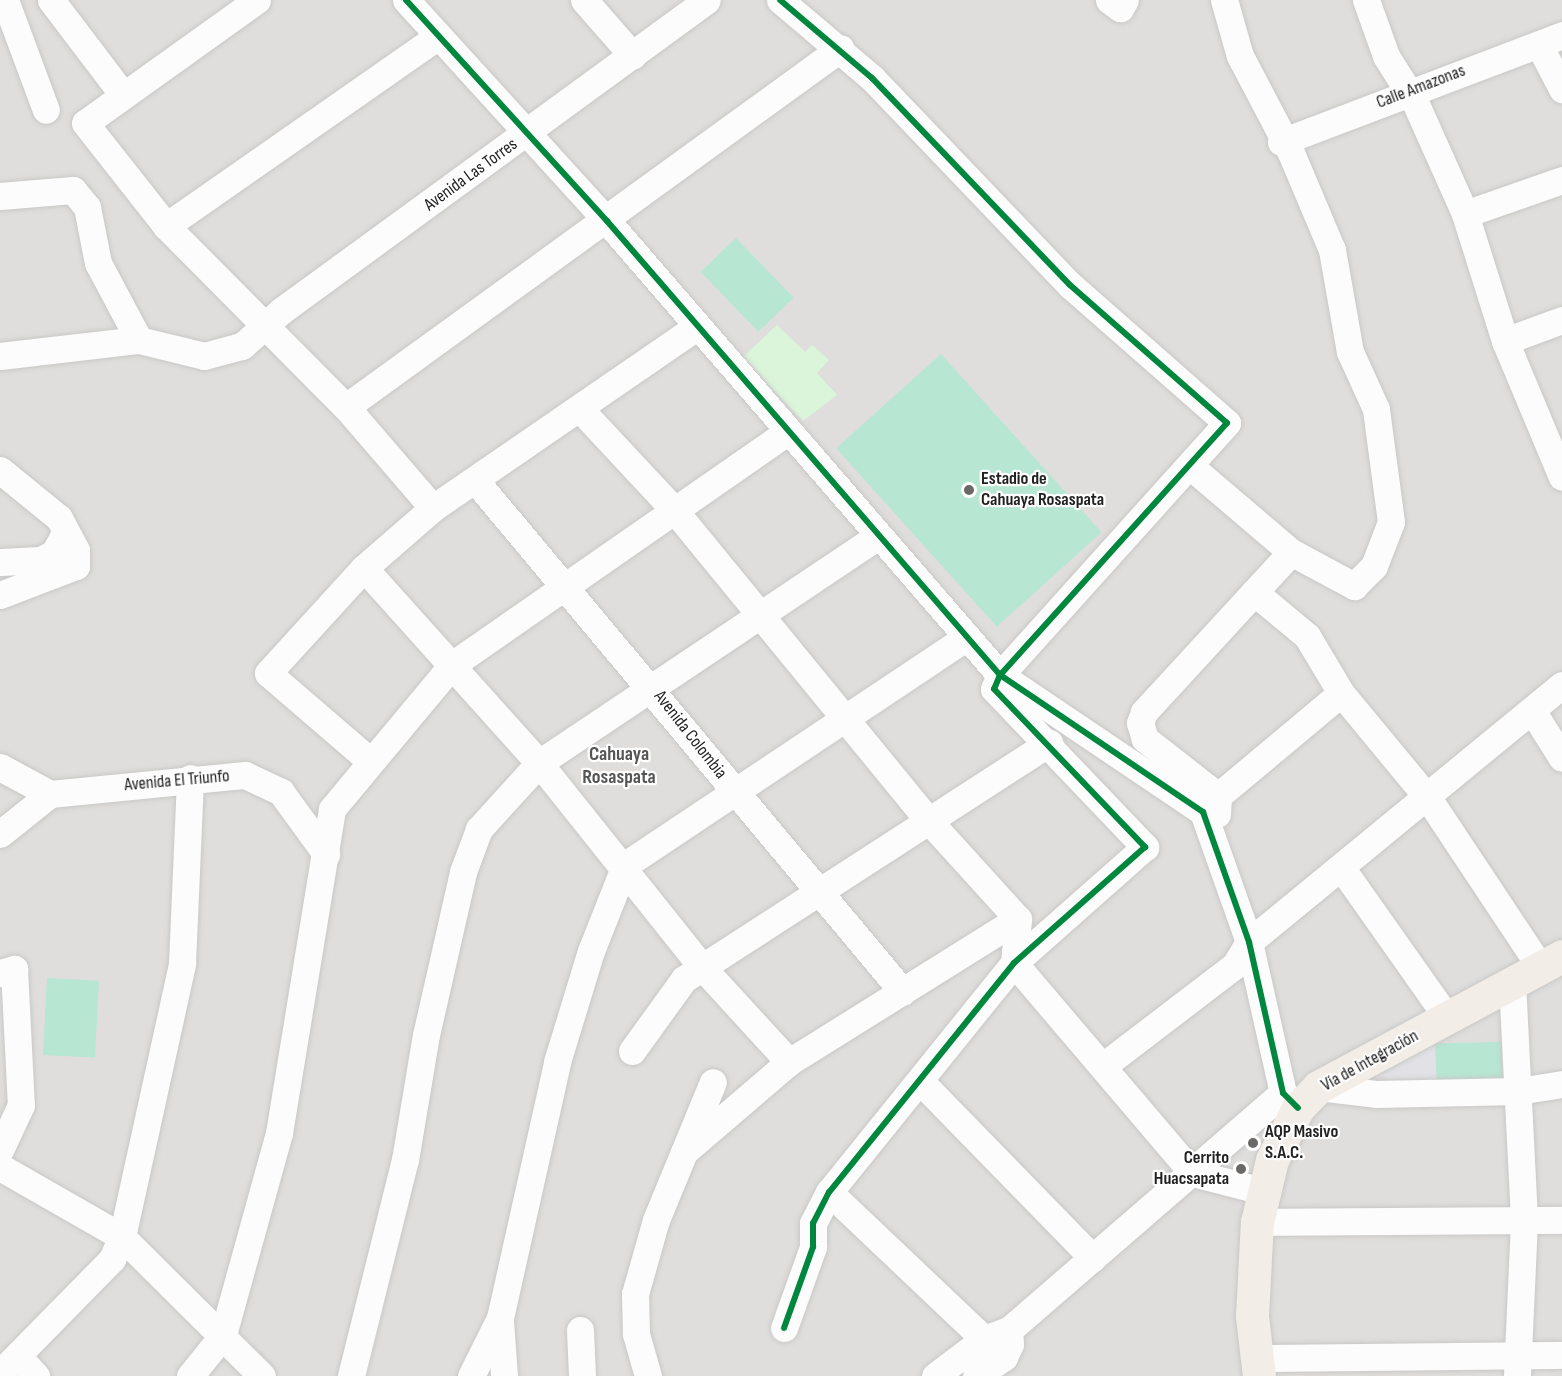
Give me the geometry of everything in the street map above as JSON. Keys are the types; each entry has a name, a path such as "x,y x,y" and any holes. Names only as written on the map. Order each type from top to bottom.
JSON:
{"main road":[{"name":"Vía de Integración","path":"1300,1096 1538,969"},
{"path":"1258,1367 1252,1316 1259,1207 1300,1096"}],"street":[{"path":"5,0 46,110"},
{"path":"51,0 123,95"},
{"path":"257,0 223,9 123,95 85,123 166,226 262,326 346,406 433,508"},
{"path":"406,0 526,135 607,221 786,432 1000,675 1108,751 1181,792 1203,812 1300,1096"},
{"path":"584,0 633,56"},
{"name":"Avenida Las Torres","path":"139,340 204,356 226,354 707,0"},
{"path":"780,0 841,48 972,177 1070,285 1227,423 1000,675 994,689 1049,743 1145,847 1014,963 921,1082 830,1192 813,1223 813,1248 784,1328"},
{"path":"1109,0 1119,8 1125,0"},
{"path":"1190,466 1292,552 1354,586 1362,584 1391,522 1376,409 1350,352 1336,264 1291,153 1281,142 1240,56 1224,0"},
{"path":"1366,0 1404,92 1414,102 1465,214 1505,341 1560,468"},
{"path":"166,226 438,36"},
{"path":"1550,40 1562,89"},
{"name":"Calle Amazonas","path":"1281,142 1404,92 1550,40"},
{"path":"346,406 607,221 841,48"},
{"path":"1465,214 1562,180"},
{"path":"0,196 73,190 87,207 98,263 139,340 0,356"},
{"path":"1505,341 1562,320"},
{"path":"369,760 268,673 364,568 433,508 580,410 696,327"},
{"path":"580,410 675,511 930,821 1018,919 1014,963 1193,1173 1259,1207 1524,1221 1562,1220"},
{"path":"190,1376 223,1335 279,1133 332,808 369,760 452,665 786,432"},
{"path":"0,470 59,518 76,550 76,566 0,595"},
{"name":"Avenida Colombia","path":"475,480 563,587 653,688 735,793 903,992"},
{"path":"0,562 41,560 54,553 65,533"},
{"path":"351,1376 405,1160 426,1035 463,872 479,829 539,763 878,536"},
{"path":"1218,796 1145,739 1140,723 1144,712 1292,552"},
{"path":"364,568 539,763 625,865 702,967 789,1062"},
{"path":"1254,592 1307,636 1341,693 1428,798 1538,969 1518,1091 1524,1221 1517,1365"},
{"path":"471,1376 500,1318 556,1062 591,951 625,865 847,720 966,638"},
{"path":"1103,1066 1235,965 1249,942 1343,870 1533,712 1562,685"},
{"path":"1217,849 1218,796 1341,693"},
{"path":"1533,712 1562,758"},
{"path":"632,1051 684,979 821,893 1049,743"},
{"path":"0,767 50,794 0,834"},
{"name":"Avenida El Triunfo","path":"50,794 190,778 245,775 281,792 326,854"},
{"path":"36,1376 9,1364 112,1259 122,1238 182,963 190,778"},
{"path":"1343,870 1448,1019"},
{"path":"684,1152 789,1062 1018,919"},
{"path":"0,973 14,969 21,1105 0,1150"},
{"path":"648,1376 636,1334 635,1294 656,1220 712,1082"},
{"path":"921,1082 1093,1258"},
{"path":"935,1376 984,1339 1009,1330 1193,1173 1300,1096 1518,1091 1562,1084"},
{"path":"0,1167 122,1238 223,1335 262,1376"},
{"path":"830,1192 984,1339"},
{"path":"500,1318 504,1376"},
{"path":"580,1330 582,1376"},
{"path":"976,1376 1004,1357 1011,1344 1009,1330"},
{"path":"1258,1367 1517,1365 1562,1355"}],"shaded area":[{"path":"0,0 1562,0 1562,1376 0,1376"},
{"path":"1435,1044 1437,1086 1389,1085 1385,1076 1375,1079 1374,1072"}],"green space":[{"path":"736,238 794,298 758,332 701,272"},
{"path":"777,325 805,352 812,345 829,360 817,373 837,395 803,421 743,357"},
{"name":"Estadio de Cahuaya Rosaspata","path":"941,354 1102,532 997,627 836,448"},
{"path":"47,978 99,981 95,1058 43,1055"},
{"path":"1502,1042 1503,1083 1436,1084 1435,1043"}],"cycle path":[{"path":"406,0 607,221 1000,675 1203,812 1249,942 1283,1093 1298,1108"},
{"path":"780,0 872,78 1070,285 1227,423 1000,675 994,689 1145,847 1014,963 829,1192 813,1223 813,1247 784,1328"}],"place":[{"name":"Estadio de Cahuaya Rosaspata","path":"969,490"},
{"name":"AQP Masivo S.A.C.","path":"1253,1143"},
{"name":"Cerrito Huacsapata","path":"1241,1169"}],"district":[{"name":"Cahuaya Rosaspata","path":"619,766"}]}
